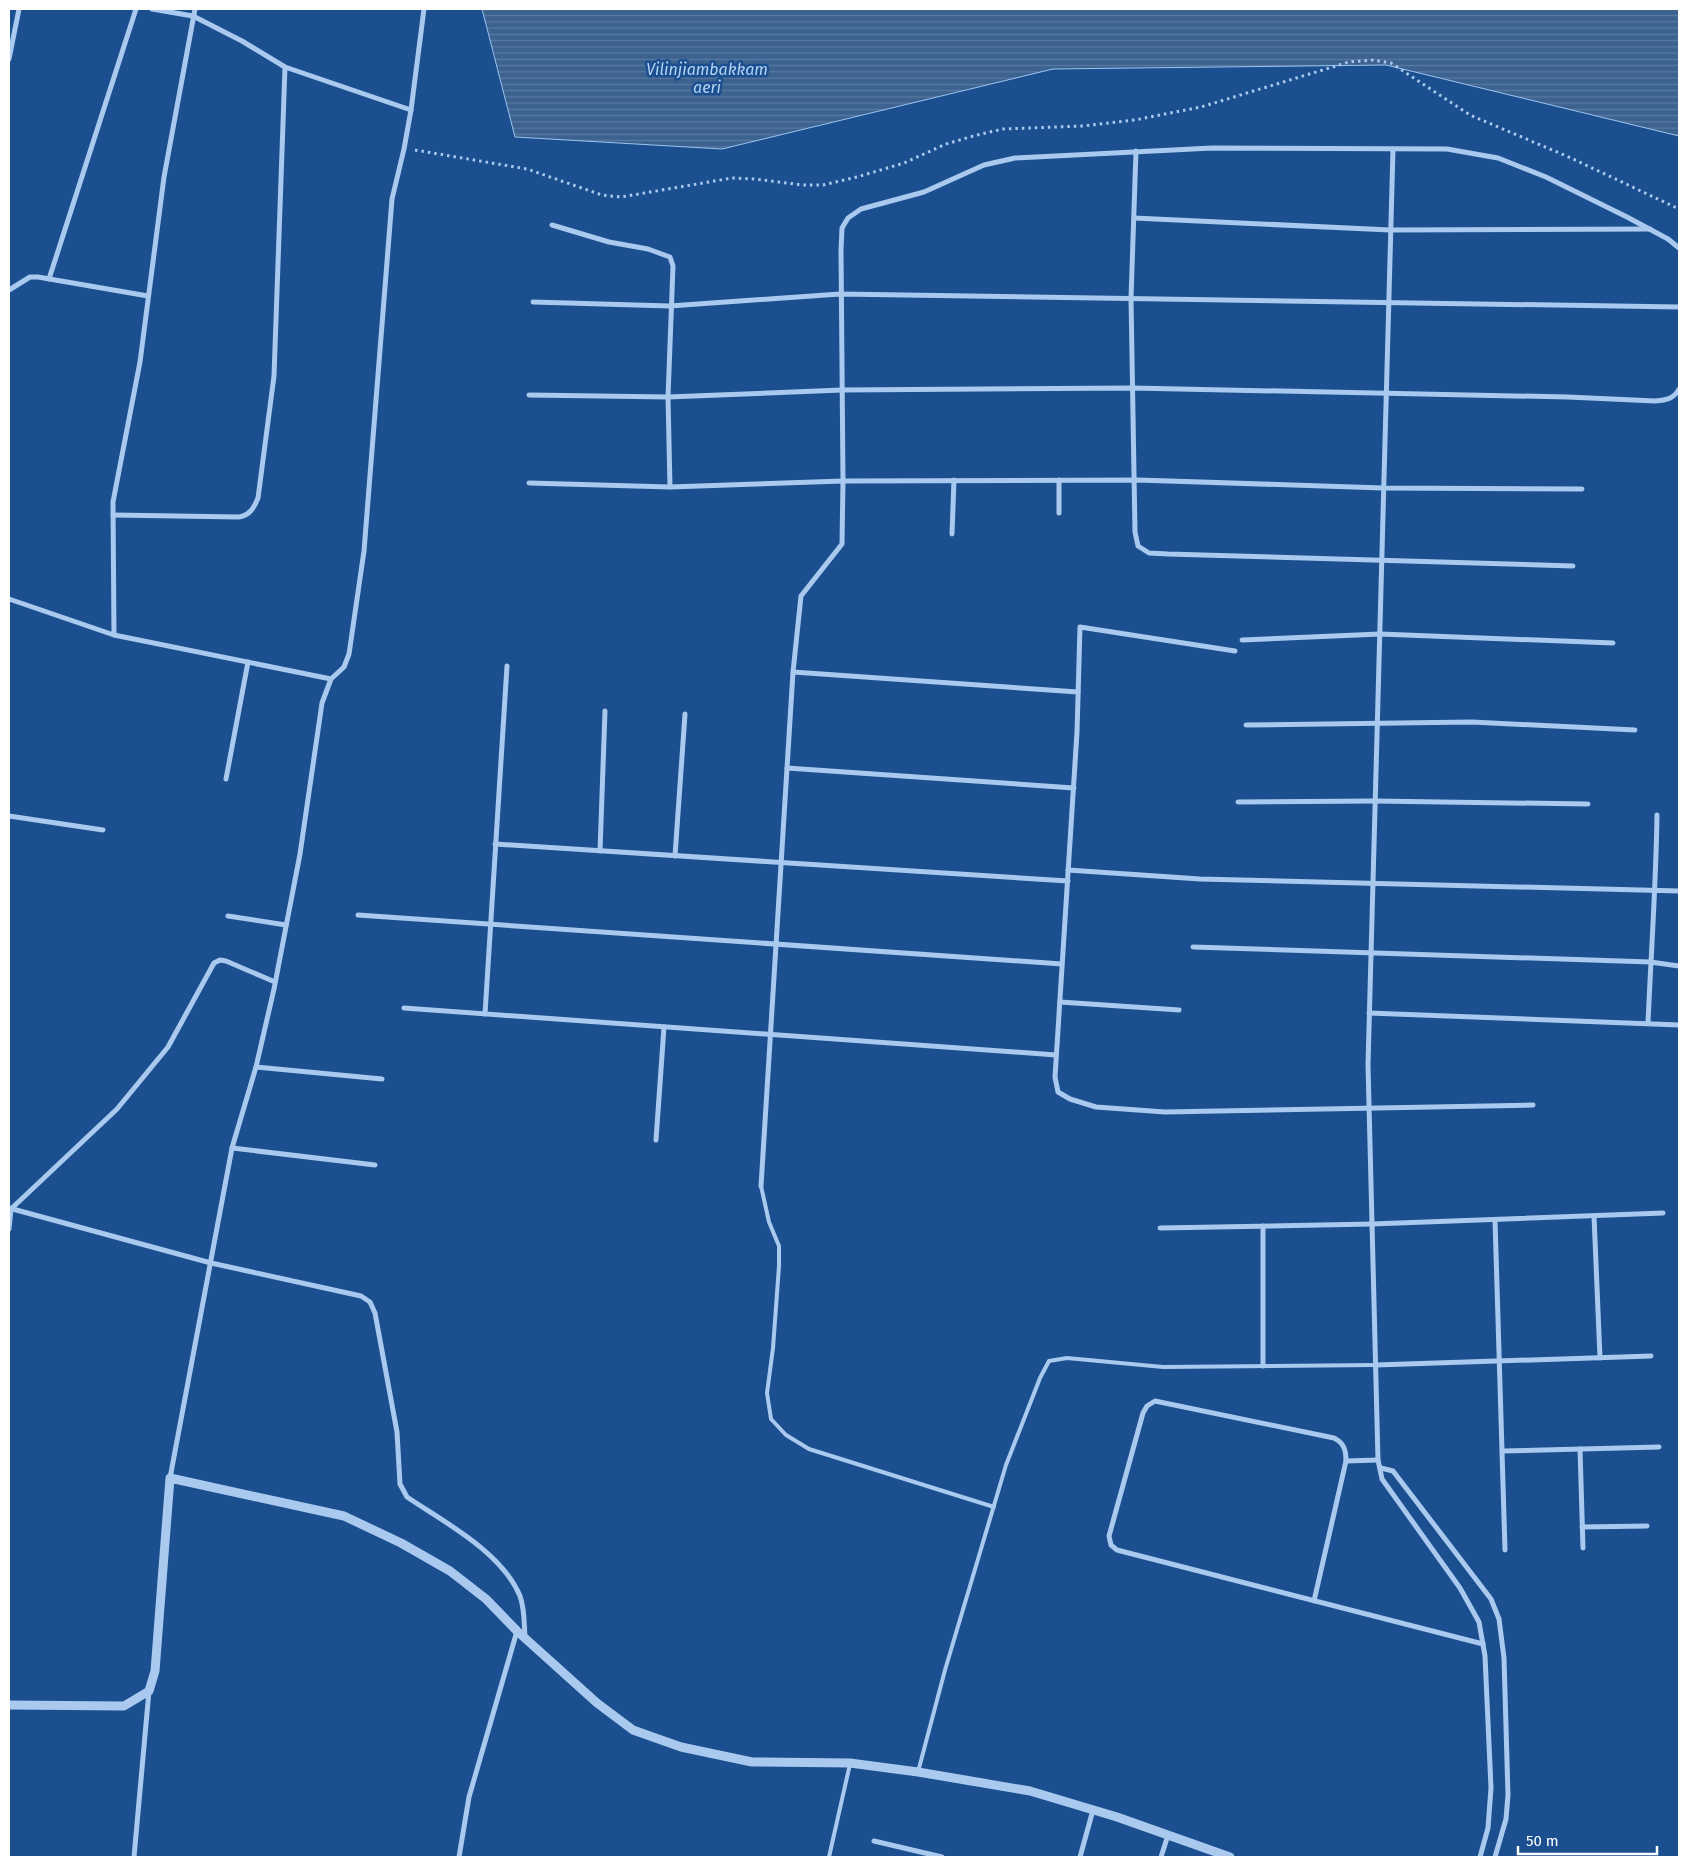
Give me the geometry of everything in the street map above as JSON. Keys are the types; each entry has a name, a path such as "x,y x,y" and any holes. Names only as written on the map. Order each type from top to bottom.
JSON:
{"street":[{"path":"9,59 19,9"},
{"path":"49,278 136,9"},
{"path":"152,9 193,16 233,36 285,67 411,110"},
{"path":"114,635 113,502 140,362 164,177 195,9"},
{"path":"134,1857 149,1691 155,1671 170,1478 232,1148 256,1067 275,982 306,812 322,704 331,680 344,666 349,654 364,551 392,199 411,110 424,9"},
{"path":"113,515 246,516 254,508 258,498 274,376 285,67"},
{"path":"761,1186 793,672 801,596 842,544 843,481 840,294 842,228 848,218 861,209 924,192 984,164 1015,158 1212,148 1365,147 1392,150 1446,148 1498,158 1546,177 1651,229 1679,248"},
{"path":"1392,150 1369,1013 1369,1109 1378,1460 1382,1479 1460,1588 1480,1622 1483,1644 1491,1788 1488,1828 1480,1857"},
{"path":"1136,151 1131,298 1135,532 1138,546 1149,553 1573,566"},
{"path":"1134,218 1390,230 1651,229"},
{"path":"552,225 609,242 648,249 670,257 673,266 668,397 670,487"},
{"path":"9,290 30,277 49,278 148,296"},
{"path":"532,302 670,306 840,294 1679,307"},
{"path":"529,395 668,397 842,390 1132,388 1655,401 1667,400 1675,395 1679,388"},
{"path":"952,534 954,480"},
{"path":"1059,480 1059,513"},
{"path":"529,483 670,487 843,481 1135,480 1384,488 1582,489"},
{"path":"9,599 114,635 331,680"},
{"path":"1235,650 1080,627 1074,788 1056,1055 1055,1077 1058,1092 1070,1099 1096,1107 1165,1112 1534,1105"},
{"path":"1242,640 1380,634 1614,642"},
{"path":"226,779 248,662"},
{"path":"485,1014 507,666"},
{"path":"793,672 1078,692"},
{"path":"600,851 605,712"},
{"path":"675,856 685,714"},
{"path":"1246,725 1472,722 1635,730"},
{"path":"787,768 1074,788"},
{"path":"1238,802 1375,801 1588,804"},
{"path":"1648,1023 1650,962 1656,890 1657,815"},
{"path":"9,816 103,830"},
{"path":"495,844 1068,882"},
{"path":"1068,870 1200,879 1679,891"},
{"path":"358,915 1062,964"},
{"path":"228,916 286,925"},
{"path":"1193,947 1650,962 1679,966"},
{"path":"9,1229 10,1208 117,1109 168,1048 214,963 220,960 226,961 275,982"},
{"path":"1060,1002 1178,1010"},
{"path":"404,1008 1056,1055"},
{"path":"1369,1013 1648,1023 1679,1026"},
{"path":"656,1140 664,1027"},
{"path":"256,1067 382,1079"},
{"path":"232,1148 375,1164"},
{"path":"10,1208 211,1263 361,1296 370,1302 375,1313 397,1432 402,1492 460,1531 484,1551 511,1580 523,1606 525,1638"},
{"path":"1160,1228 1372,1224 1663,1213"},
{"path":"1594,1216 1600,1358"},
{"path":"1495,1220 1505,1550"},
{"path":"1263,1226 1263,1366"},
{"path":"1376,1365 1651,1356"},
{"path":"1314,1601 1346,1461 1346,1452 1341,1442 1334,1438 1155,1401 1147,1406 1143,1413 1109,1536 1111,1546 1117,1550 1314,1601 1483,1644"},
{"path":"1502,1451 1659,1447"},
{"path":"1580,1449 1583,1548"},
{"path":"1346,1461 1378,1460"},
{"path":"1381,1468 1392,1471 1491,1599 1499,1619 1504,1658 1508,1795 1506,1819 1495,1857"},
{"path":"170,1478 344,1516 401,1543 450,1571 486,1599 516,1631 597,1703 633,1730 681,1747 752,1762 850,1763 918,1772 1030,1791 1093,1810 1230,1857"},
{"path":"1582,1527 1647,1526"},
{"path":"459,1857 469,1797 516,1631"},
{"path":"9,1705 124,1706 149,1691"},
{"path":"1080,1857 1093,1810"},
{"path":"1161,1857 1168,1835"},
{"path":"874,1841 942,1857"}],"lane":[{"path":"761,1186 770,1222 779,1246 773,1348 767,1393 771,1419 786,1435 809,1449 994,1507"},
{"path":"918,1772 946,1670 1010,1456 1040,1378 1049,1361 1067,1358 1163,1368 1376,1365"},
{"path":"829,1857 850,1763"}],"water":[{"name":"Vilinjiambakkam aeri","path":"482,9 1679,9 1679,136 1386,65 1053,69 722,149 515,137"}]}
